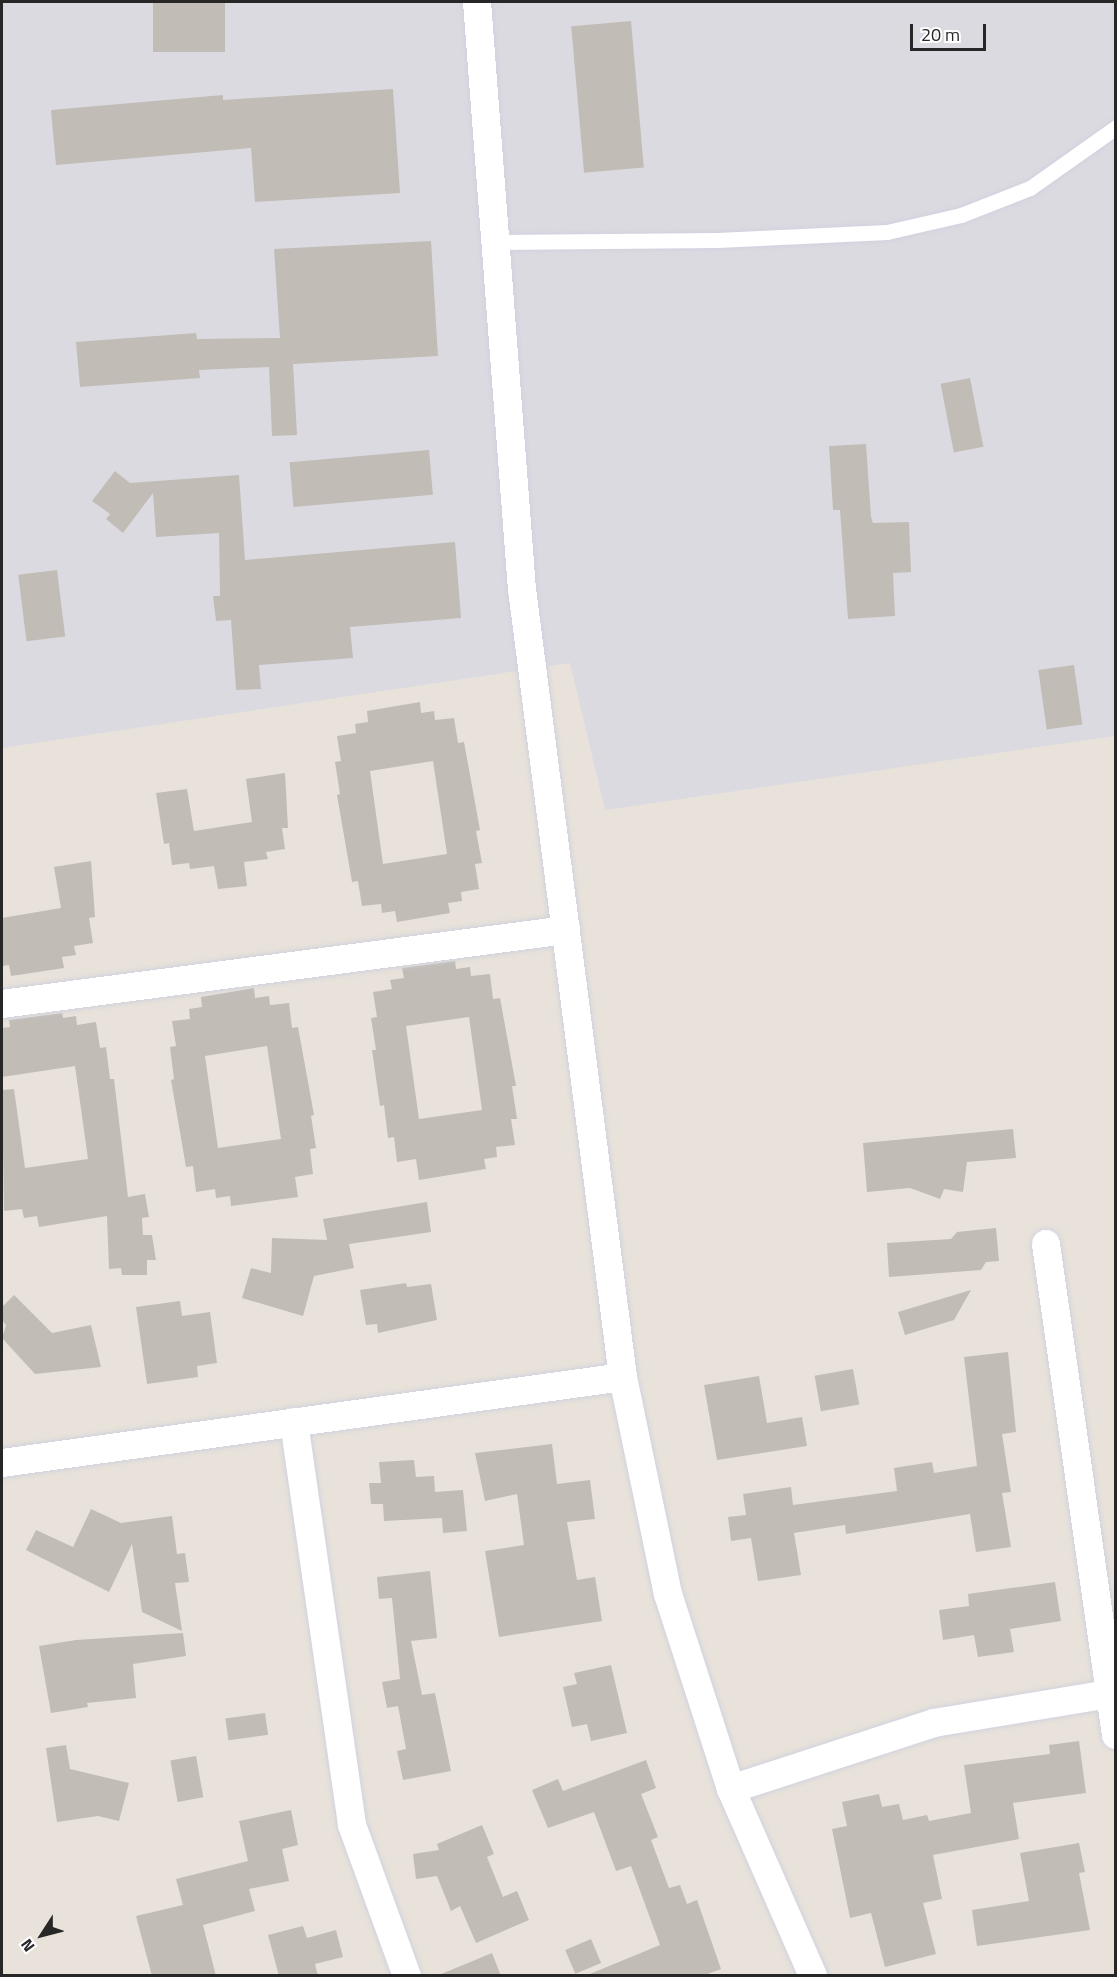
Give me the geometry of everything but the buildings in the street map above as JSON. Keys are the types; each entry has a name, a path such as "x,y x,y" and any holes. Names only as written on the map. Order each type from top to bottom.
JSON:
{"street":[{"path":"477,2 522,589 622,1377 668,1594 731,1789 813,1976"},
{"path":"2,1004 566,930"},
{"path":"1046,1244 1112,1693 1116,1735"},
{"path":"2,1463 622,1377"},
{"path":"294,1422 352,1825 406,1976"},
{"path":"731,1789 934,1723 1112,1693"}],"lane":[{"path":"497,242 717,240 887,232 961,215 1030,188 1116,127"}],"shaded area":[{"path":"2,2 1115,2 1115,736 605,810 570,663 2,748"}]}
